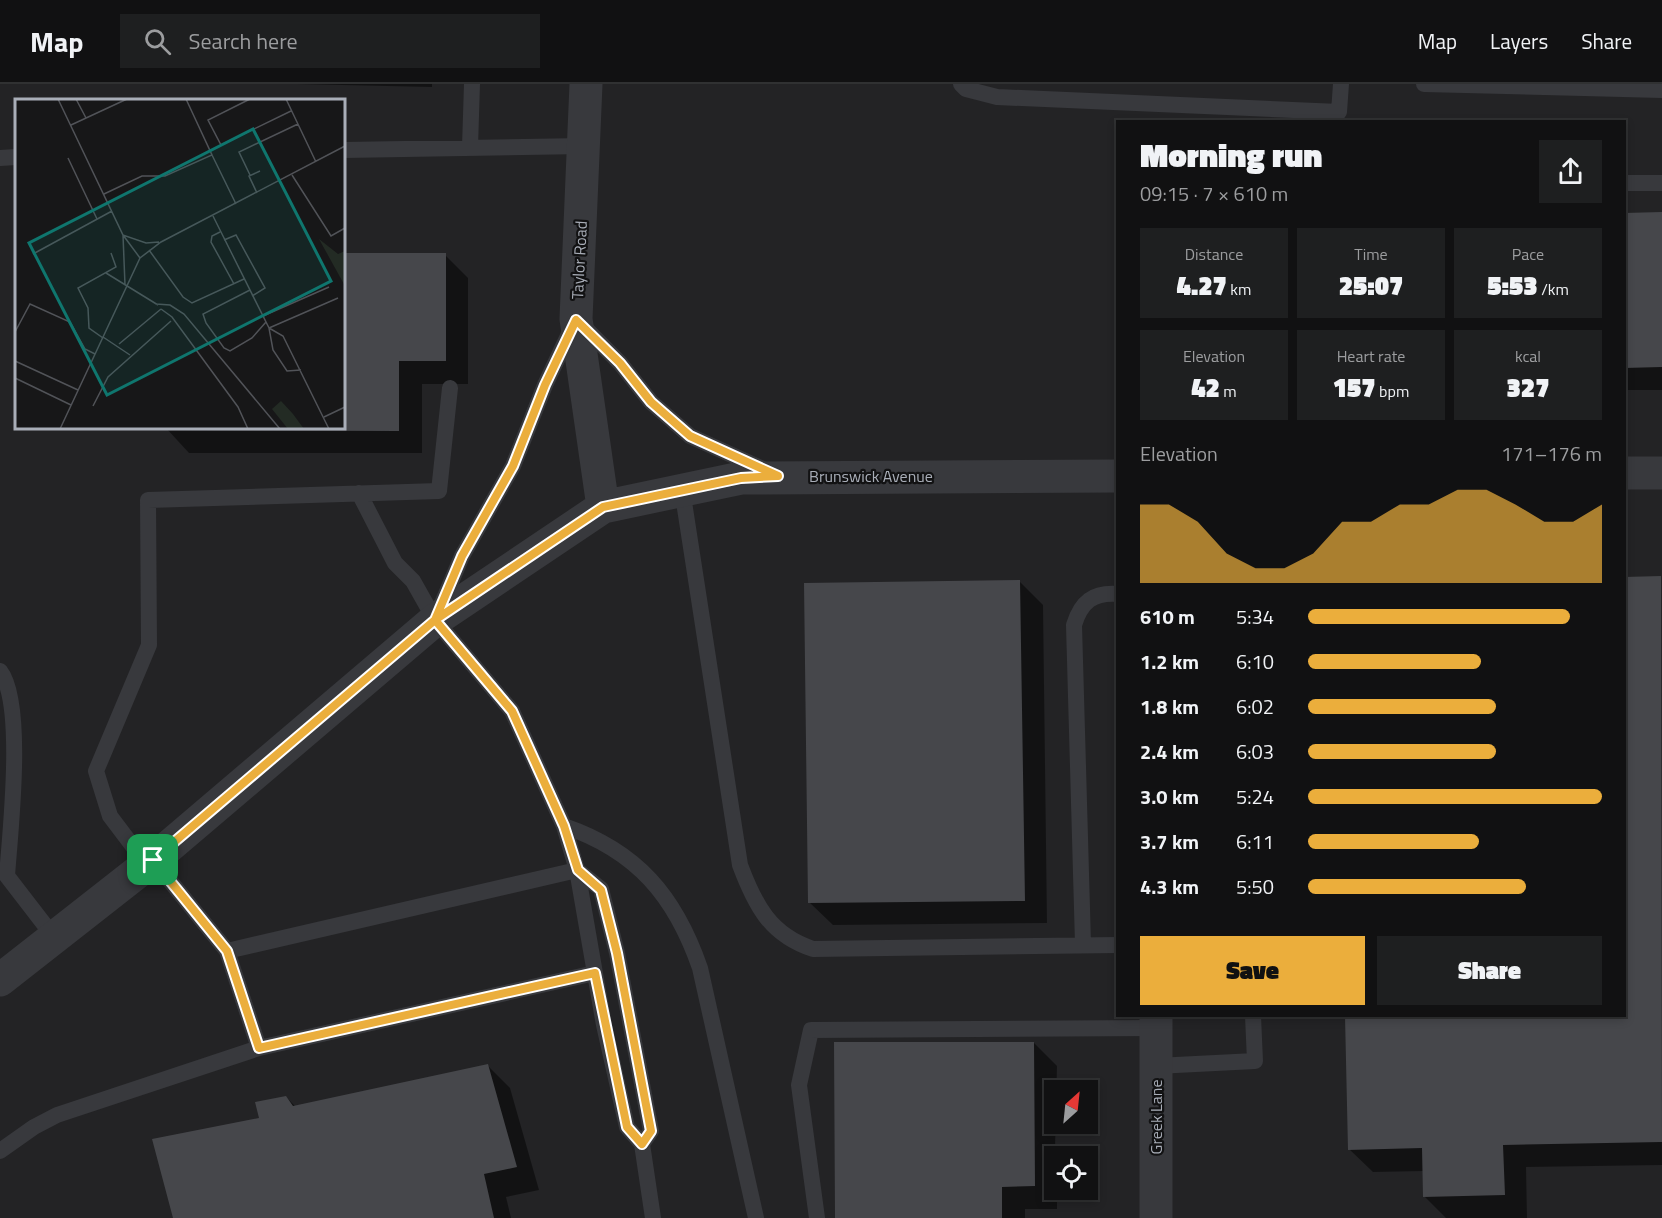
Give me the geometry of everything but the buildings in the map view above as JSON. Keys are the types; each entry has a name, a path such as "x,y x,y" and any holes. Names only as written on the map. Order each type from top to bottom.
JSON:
{"street":[{"name":"Taylor Road","path":"586,84 576,320 603,507"},
{"path":"1626,473 1662,473"},
{"name":"Brunswick Avenue","path":"0,980 150,862 435,620 603,507 741,478 778,476 1116,476"},
{"name":"Greek Lane","path":"1156,1022 1156,1218"}],"lane":[{"path":"470,147 472,84"},
{"path":"961,84 966,89 997,97 1339,117 1341,84"},
{"path":"1424,84 1662,90"},
{"path":"345,150 585,146"},
{"path":"0,158 15,157"},
{"path":"1626,183 1662,183"},
{"path":"435,620 462,556 513,466 545,385 576,320 620,363 651,402 690,436 778,476"},
{"path":"259,1048 227,951 110,816 96,771 149,645 148,500 439,491 450,388"},
{"path":"682,489 740,866 752,896 779,932 793,943 813,949 1116,945"},
{"path":"358,493 395,563 413,581 435,620 512,711 564,826 578,870 595,973 627,1127 642,1144 653,1218"},
{"path":"1083,944 1074,625 1079,609 1089,598 1116,594"},
{"path":"0,671 13,705 12,804 7,876 54,937"},
{"path":"564,826 598,837 643,872 669,902 687,930 700,968 756,1218"},
{"path":"227,951 578,870"},
{"path":"578,870 601,890 617,953 651,1131 642,1144"},
{"path":"0,1151 34,1127 57,1115 259,1048 595,973"},
{"path":"1156,1066 1255,1061 1253,1017"},
{"path":"817,1218 799,1085 811,1030 1156,1022"}],"shaded area":[{"path":"0,84 1662,84 1662,1218 0,1218"}],"route":[{"path":"153,860 227,951 259,1048 420,1014 595,973 627,1127 642,1144 651,1131 617,953 601,890 578,870 564,826 512,711 435,620 603,507 741,478 778,476 690,436 651,402 620,363 576,320 545,385 513,466 462,556 435,620 153,860"}]}
